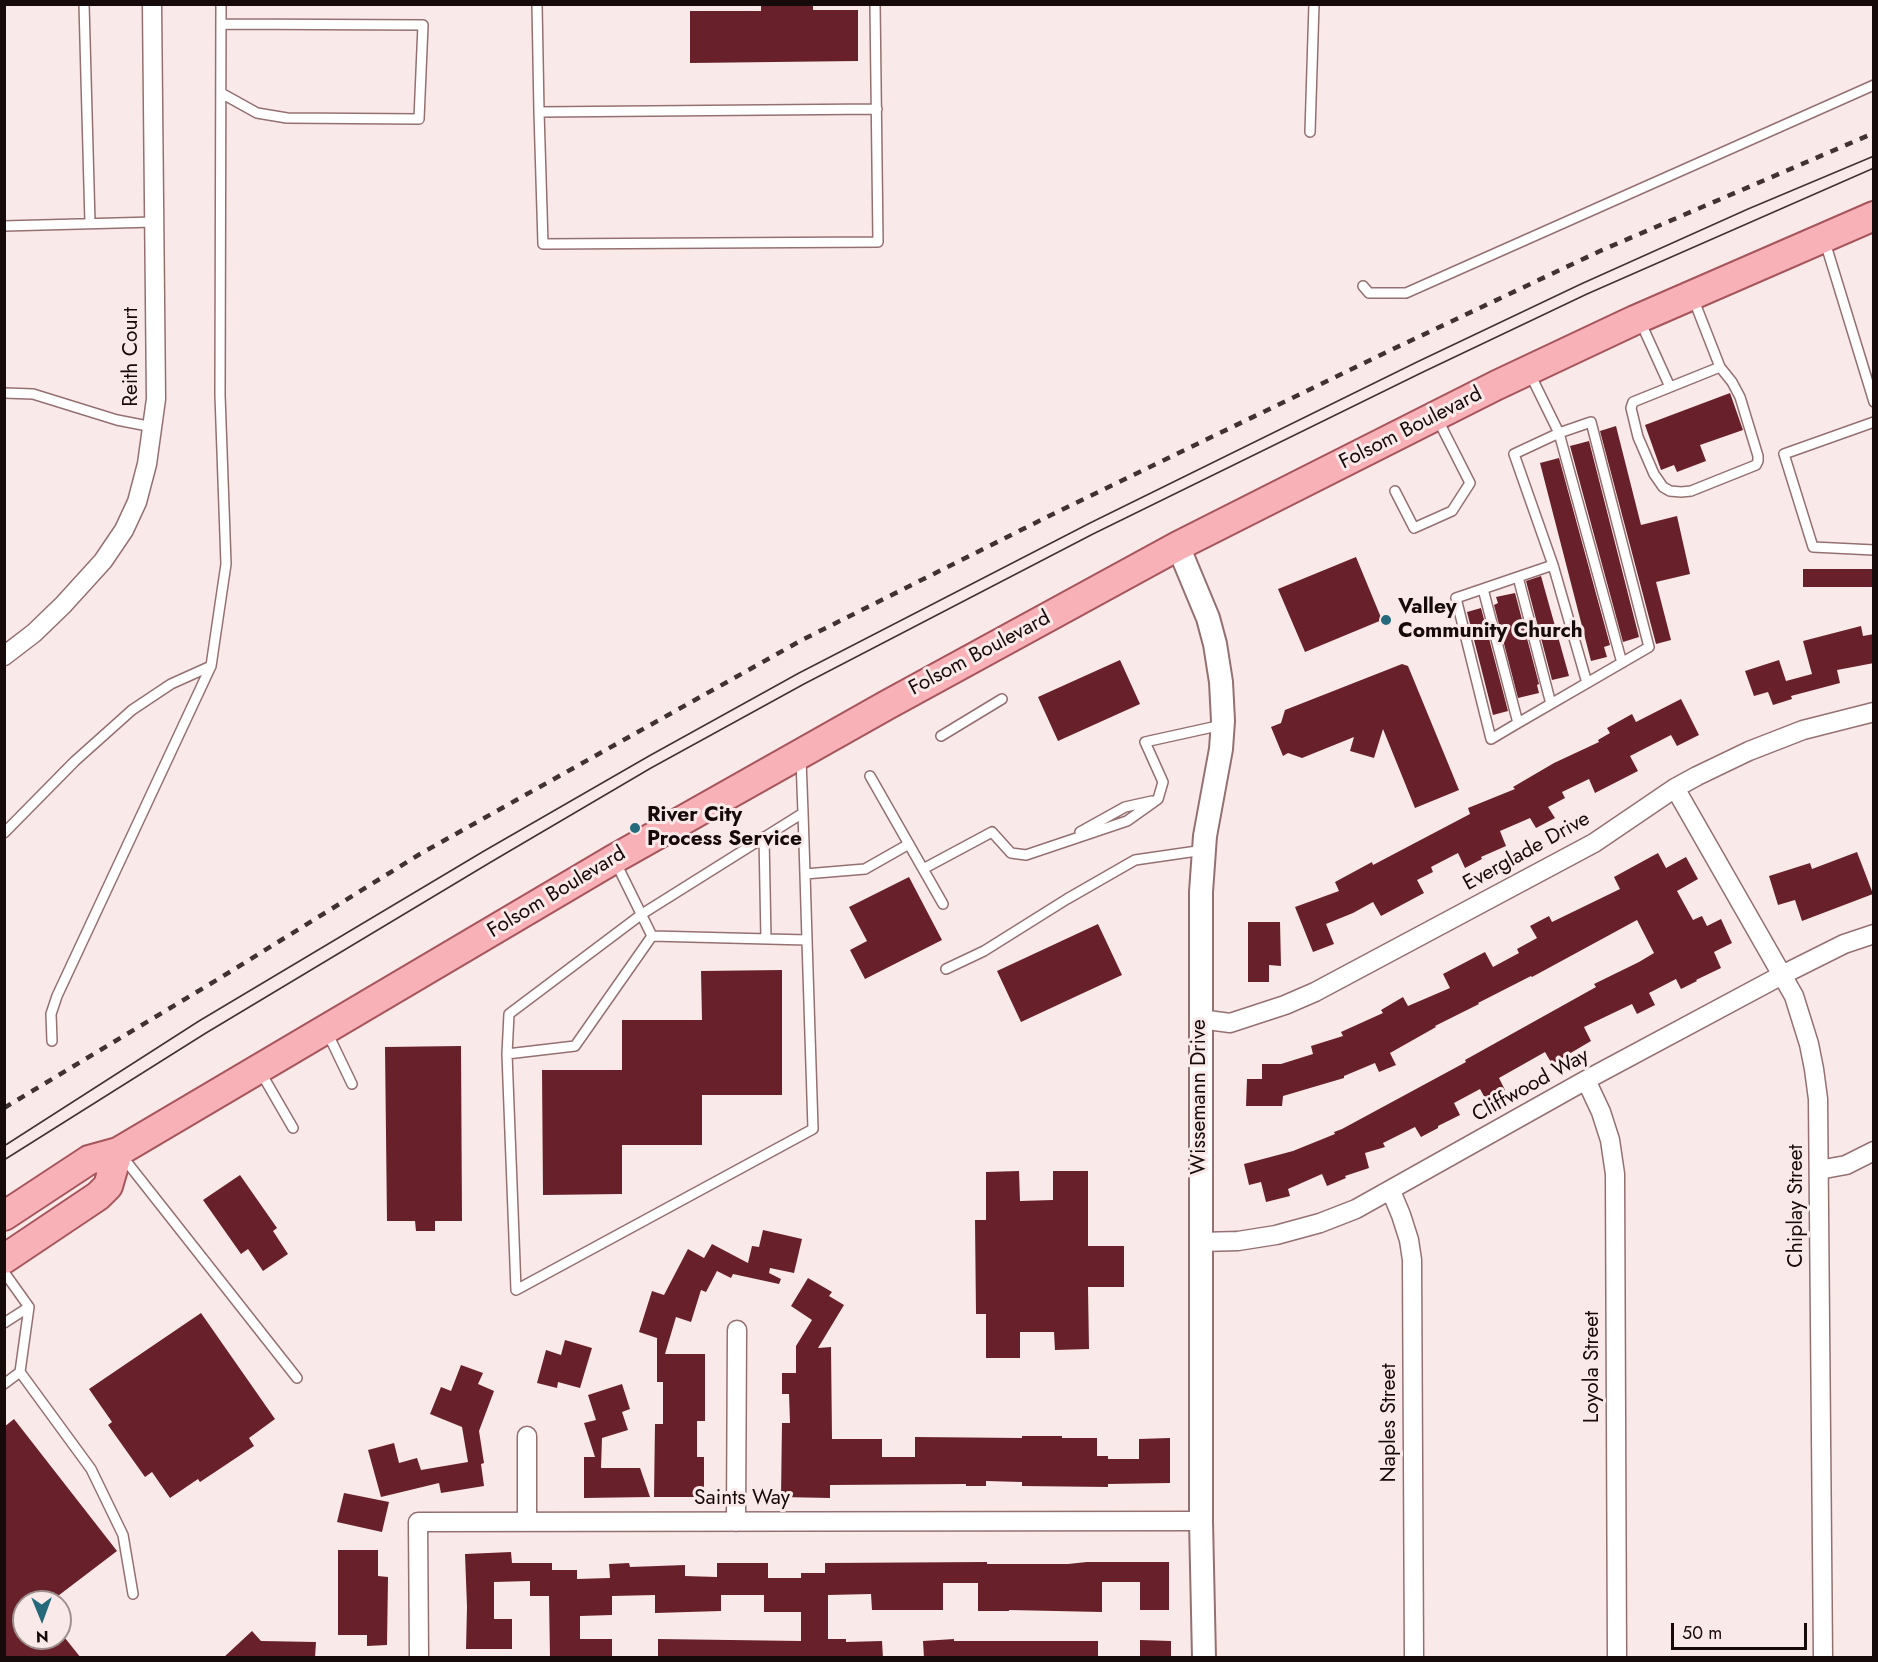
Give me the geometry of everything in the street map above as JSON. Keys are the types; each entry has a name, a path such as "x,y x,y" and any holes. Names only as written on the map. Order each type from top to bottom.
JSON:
{"main road":[{"name":"Folsom Boulevard","path":"4,1216 89,1160 118,1152 614,859 801,753 1178,546 1528,370 1692,295 1874,216"},
{"path":"4,1259 98,1196 108,1186 118,1152"}],"street":[{"name":"Reith Court","path":"4,656 34,633 103,561 124,530 137,502 147,464 156,399 152,4"},
{"name":"Wissemann Drive","path":"1178,546 1208,618 1221,682 1221,749 1204,850 1201,892 1201,1521 1204,1658"},
{"name":"Everglade Drive","path":"1200,1019 1230,1023 1285,1005 1315,992 1594,843 1675,788 1749,751 1803,730 1874,712"},
{"name":"Chiplay Street","path":"1675,788 1794,996 1814,1069 1818,1099 1823,1658"},
{"name":"Cliffwood Way","path":"1201,1242 1276,1235 1356,1209 1586,1080 1782,975 1844,944 1874,934"},
{"name":"Loyola Street","path":"1586,1080 1607,1131 1615,1173 1617,1658"},
{"path":"1819,1170 1846,1165 1874,1150"},
{"name":"Naples Street","path":"1391,1191 1409,1240 1412,1260 1414,1658"},
{"path":"736,1522 737,1330"},
{"path":"527,1436 527,1522"},
{"name":"Saints Way","path":"419,1658 418,1522 1201,1521"}],"lane":[{"path":"84,4 90,223"},
{"path":"52,1041 51,1014 57,996 211,666 226,564 220,395 221,4"},
{"path":"537,4 543,244 878,242 875,4"},
{"path":"1310,132 1314,4"},
{"path":"221,93 257,113 287,118 418,119 423,25 222,24"},
{"path":"1363,286 1370,293 1406,293 1874,86"},
{"path":"539,112 877,109"},
{"path":"4,226 154,222"},
{"path":"1823,237 1874,402"},
{"path":"1692,295 1720,367 1740,397 1758,461 1756,465 1691,491 1670,491 1662,487 1654,474 1638,436 1631,408 1634,402 1720,367"},
{"path":"1639,319 1670,387"},
{"path":"1528,370 1559,433 1622,663"},
{"path":"4,393 33,394 117,420 153,427"},
{"path":"1395,491 1414,528 1452,511 1470,483 1436,416"},
{"path":"1553,565 1455,598 1491,739 1649,647 1591,422 1559,433 1515,454 1553,565 1587,683"},
{"path":"1874,422 1784,454 1813,548 1874,550"},
{"path":"1518,577 1551,704"},
{"path":"1483,589 1518,723"},
{"path":"4,833 75,761 132,710 171,684 211,666"},
{"path":"942,736 1002,699"},
{"path":"923,869 992,832 1011,853 1026,855 1127,821 1158,799 1163,782 1145,742 1222,725"},
{"path":"801,753 803,813 805,873 813,1129 516,1290 507,1054 508,1014 642,914 803,813"},
{"path":"870,776 943,904"},
{"path":"764,837 766,939"},
{"path":"805,873 866,869 909,844"},
{"path":"946,969 984,951 1067,899 1135,861 1204,850"},
{"path":"614,859 652,936"},
{"path":"652,936 807,940"},
{"path":"507,1054 575,1046 652,936"},
{"path":"326,1030 352,1084"},
{"path":"259,1069 293,1128"},
{"path":"118,1152 297,1378"},
{"path":"4,1272 29,1307 20,1372 91,1469 123,1535 133,1594"},
{"path":"4,1323 29,1307"},
{"path":"4,1384 20,1372"}],"building":[{"path":"761,4 813,4 813,10 858,10 858,61 690,63 690,11 761,11"},
{"path":"1730,393 1743,430 1700,445 1706,461 1677,472 1674,465 1661,470 1645,425"},
{"path":"1616,426 1641,525 1677,516 1690,574 1656,582 1671,640 1656,644 1600,431"},
{"path":"1589,441 1639,637 1623,642 1570,446"},
{"path":"1559,458 1610,645 1604,647 1607,657 1591,661 1540,463"},
{"path":"1356,557 1382,620 1305,652 1278,589"},
{"path":"1803,569 1874,569 1874,587 1803,587"},
{"path":"1541,576 1569,676 1552,680 1526,581"},
{"path":"1515,593 1539,684 1537,685 1539,693 1518,698 1494,605 1498,603 1496,597"},
{"path":"1481,608 1508,711 1493,715 1467,612"},
{"path":"1861,626 1863,636 1874,634 1874,663 1837,670 1840,683 1791,696 1792,699 1773,705 1768,692 1754,696 1745,671 1779,660 1786,681 1812,674 1803,641"},
{"path":"1120,660 1140,704 1058,741 1038,697"},
{"path":"1402,664 1408,666 1459,790 1415,808 1383,729 1374,758 1350,751 1354,737 1302,758 1288,753 1283,756 1271,727 1281,723 1285,710"},
{"path":"1681,699 1699,735 1677,746 1671,735 1630,756 1638,771 1595,793 1589,779 1562,792 1565,798 1548,807 1555,818 1536,828 1530,818 1500,831 1506,846 1481,857 1482,859 1465,868 1458,853 1431,867 1433,872 1417,880 1424,893 1381,916 1373,902 1326,924 1334,944 1313,952 1295,907 1339,891 1335,882 1372,862 1373,865 1470,814 1468,808 1515,789 1513,787 1554,763 1599,742 1598,740 1610,733 1607,728 1632,714 1636,722"},
{"path":"1857,852 1873,894 1802,921 1795,900 1778,905 1769,876 1810,863 1812,869"},
{"path":"1658,853 1666,868 1686,857 1698,879 1677,891 1693,920 1702,916 1707,926 1721,919 1732,943 1714,952 1721,968 1681,989 1676,979 1649,993 1655,1005 1637,1014 1632,1004 1584,1027 1591,1041 1552,1064 1545,1052 1499,1078 1505,1090 1486,1100 1480,1089 1454,1103 1460,1115 1438,1128 1421,1137 1415,1127 1383,1143 1385,1147 1365,1153 1369,1168 1345,1176 1346,1178 1327,1186 1322,1174 1288,1189 1290,1196 1266,1202 1261,1182 1249,1185 1244,1164 1293,1151 1335,1134 1334,1132 1466,1062 1465,1060 1596,987 1594,984 1654,953 1637,920 1435,1026 1390,1053 1396,1065 1379,1072 1375,1063 1344,1076 1344,1078 1283,1096 1282,1106 1246,1106 1247,1079 1262,1079 1262,1064 1281,1064 1313,1054 1311,1046 1343,1036 1341,1032 1383,1013 1381,1010 1403,997 1408,1006 1450,988 1443,974 1485,952 1493,967 1519,953 1517,949 1537,938 1530,926 1549,916 1552,922 1620,889 1614,877"},
{"path":"909,877 942,940 865,979 850,950 867,941 849,907"},
{"path":"1248,922 1280,922 1281,966 1269,965 1269,982 1248,982"},
{"path":"1098,924 1122,975 1021,1022 997,971"},
{"path":"782,970 782,1095 702,1095 702,1145 622,1145 622,1194 543,1195 542,1070 622,1070 622,1020 702,1020 701,971"},
{"path":"461,1046 462,1221 435,1221 435,1231 416,1231 415,1221 387,1221 385,1047"},
{"path":"1019,1171 1020,1201 1053,1200 1053,1171 1088,1171 1088,1246 1124,1246 1124,1287 1088,1287 1089,1349 1055,1350 1054,1332 1020,1332 1020,1358 986,1358 986,1314 976,1314 975,1220 986,1220 986,1172"},
{"path":"240,1175 277,1228 273,1231 288,1254 263,1271 248,1249 241,1254 203,1200"},
{"path":"763,1230 802,1239 794,1273 770,1268 769,1273 781,1279 779,1284 733,1274 731,1278 717,1271 706,1292 701,1290 691,1322 676,1317 665,1354 705,1354 705,1421 697,1421 697,1457 704,1457 704,1497 654,1497 655,1424 663,1424 663,1382 657,1382 657,1338 639,1332 652,1291 664,1295 688,1249 704,1258 712,1244 748,1263 752,1246 759,1247"},
{"path":"808,1278 832,1292 829,1296 844,1305 818,1348 831,1347 832,1439 882,1439 882,1457 915,1457 915,1437 1062,1436 1062,1438 1097,1438 1097,1456 1108,1456 1108,1459 1139,1459 1139,1439 1170,1438 1170,1483 1108,1484 1108,1487 1022,1486 1022,1482 986,1481 986,1486 966,1486 966,1484 830,1485 830,1498 781,1497 782,1423 790,1423 789,1394 782,1394 782,1373 796,1373 796,1346 812,1320 791,1306"},
{"path":"201,1313 275,1419 249,1438 254,1446 200,1482 198,1479 170,1498 152,1472 145,1477 108,1425 112,1422 89,1389"},
{"path":"565,1340 592,1348 580,1388 558,1382 557,1388 537,1383 546,1350 561,1355"},
{"path":"461,1365 483,1373 478,1384 494,1391 479,1431 484,1463 481,1464 484,1486 441,1493 439,1483 381,1497 368,1450 394,1443 399,1463 417,1458 421,1470 468,1462 462,1427 430,1414 441,1387 451,1391"},
{"path":"622,1384 630,1409 622,1412 628,1430 602,1438 601,1468 640,1468 650,1497 584,1498 584,1457 595,1457 584,1423 596,1420 588,1395"},
{"path":"14,1419 117,1551 66,1590 12,1590 12,1650 72,1650 72,1647 81,1658 4,1658 4,1427"},
{"path":"344,1493 389,1502 382,1532 337,1522"},
{"path":"338,1550 378,1550 378,1576 388,1577 387,1645 367,1646 367,1635 338,1635"},
{"path":"511,1552 512,1563 552,1563 552,1570 577,1570 577,1579 610,1578 609,1564 629,1563 630,1567 685,1565 685,1576 717,1577 717,1563 768,1563 768,1578 801,1578 801,1573 825,1573 825,1563 1169,1562 1169,1610 1140,1610 1140,1582 1102,1582 1102,1612 978,1611 978,1583 943,1583 943,1610 872,1610 871,1594 828,1595 828,1639 846,1639 846,1642 882,1641 883,1658 658,1658 658,1639 801,1641 801,1612 764,1612 764,1595 721,1595 721,1611 655,1613 655,1595 612,1596 612,1615 580,1616 580,1639 612,1639 612,1658 550,1658 549,1596 530,1596 530,1581 494,1582 494,1619 512,1619 512,1649 466,1649 465,1554"},
{"path":"252,1631 261,1641 316,1642 315,1658 223,1658"},
{"path":"954,1639 954,1641 1098,1641 1098,1658 924,1658 923,1641"},
{"path":"1140,1640 1171,1641 1171,1658 1140,1658"}],"tram line":[{"path":"4,1146 199,1021 484,851 799,673 1090,523 1417,362 1581,284 1748,209 1874,156"},
{"path":"4,1160 206,1033 491,862 651,768 804,684 1093,534 1421,373 1587,294 1874,168"}],"railway":[{"path":"4,1108 420,854 802,640 1055,513 1600,251 1874,133"}],"place":[{"name":"Valley Community Church","path":"1386,620"},
{"name":"River City Process Service","path":"635,828"}]}
